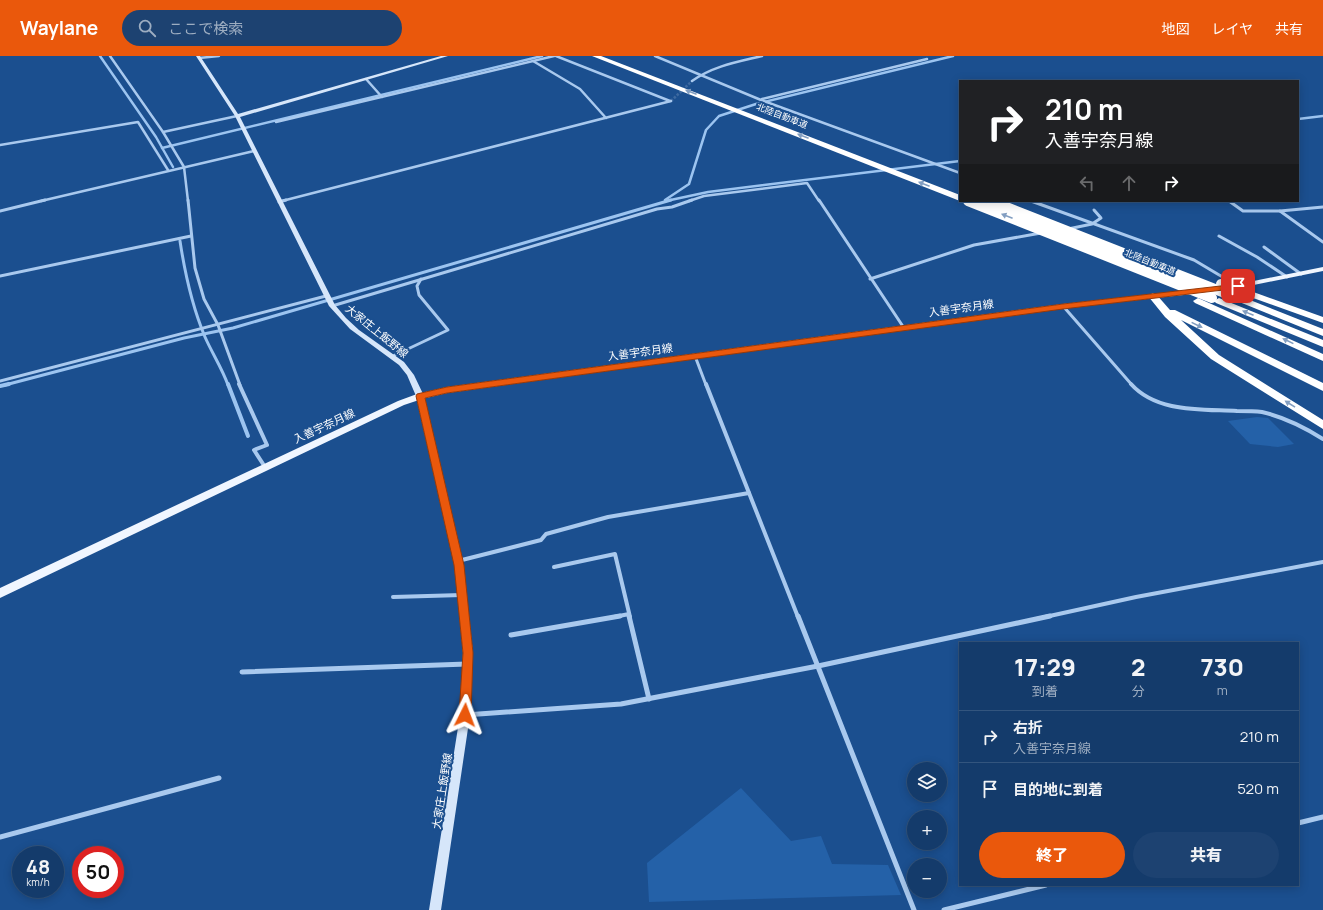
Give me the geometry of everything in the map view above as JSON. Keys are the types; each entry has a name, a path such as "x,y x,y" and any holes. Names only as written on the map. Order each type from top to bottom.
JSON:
{"highway":[{"name":"北陸自動車道","path":"595,56 727,106 959,198"},
{"path":"614,56 723,98"},
{"name":"北陸自動車道","path":"738,103 959,189"},
{"name":"北陸自動車道","path":"970,202 1323,344"},
{"name":"北陸自動車道","path":"994,202 1323,333"},
{"path":"1039,219 1241,289 1323,320"},
{"path":"1023,223 1323,358"},
{"path":"1153,296 1174,313 1323,387"},
{"path":"1153,296 1169,315 1216,357 1323,425"}],"main road":[{"path":"237,116 446,56"},
{"name":"大家庄上飯野線","path":"199,57 237,116 332,306 342,319 365,338 393,356 406,369 414,381 420,396 458,561 468,653 465,715 435,910"},
{"name":"入善宇奈月線","path":"0,593 401,402 420,396 447,390 1063,306 1153,296 1241,289 1323,269"}],"street":[{"path":"110,56 163,132 184,167 194,268 204,299 218,325 238,381 267,445 254,450 265,467"},
{"path":"199,57 219,56"},
{"path":"276,122 555,56 671,101 279,202"},
{"path":"655,56 761,100 959,173"},
{"path":"692,81 699,74 762,56"},
{"path":"761,100 927,59"},
{"path":"533,61 580,89 606,118"},
{"path":"366,79 382,97"},
{"path":"163,132 237,116"},
{"path":"0,145 138,122 168,170"},
{"path":"0,211 168,170 254,151"},
{"path":"332,306 657,209 672,207 704,196 806,183 904,328"},
{"path":"1034,202 1194,260 1241,289"},
{"path":"1230,202 1243,211 1280,211 1323,207"},
{"path":"870,279 974,245 1092,224 1101,218 1094,210"},
{"path":"1280,211 1323,242"},
{"path":"0,276 191,236"},
{"path":"1219,236 1257,257 1287,277"},
{"path":"1264,247 1301,274"},
{"path":"393,356 448,330 420,295 417,286 421,279"},
{"path":"0,381 326,296"},
{"path":"1063,306 1136,388 1156,401 1172,406 1195,409 1261,412 1301,425 1323,439"},
{"path":"695,356 914,910"},
{"path":"458,561 541,540 546,534 608,517 749,492"},
{"path":"554,567 614,554 648,699"},
{"path":"465,715 621,704 818,666 1136,597 1323,562"},
{"path":"392,597 462,596"},
{"path":"511,634 629,614"},
{"path":"242,672 468,664"},
{"path":"0,837 218,778"},
{"path":"1299,823 1323,817"},
{"path":"944,910 1042,886"}],"shaded area":[{"path":"1257,417 1268,418 1294,444 1278,447 1250,444 1228,421"},
{"path":"741,788 791,841 821,836 832,864 888,865 901,895 649,902 647,863"}],"waterway":[{"path":"100,56 162,148"},
{"path":"162,148 542,56"},
{"path":"665,200 689,184 706,130 719,116 756,104 953,56"},
{"path":"1299,119 1323,116"},
{"path":"162,148 173,167"},
{"path":"666,201 708,192 959,161"},
{"path":"204,334 233,328 671,200"},
{"path":"180,241 196,314 204,334"},
{"path":"8,384 204,334"},
{"path":"204,334 228,385"},
{"path":"0,386 8,384"},
{"path":"228,384 248,436"}],"tunnel":[{"path":"671,101 692,81"}],"route":[{"path":"465,715 468,653 459,565 420,396 447,390 1063,306 1238,286"}]}
